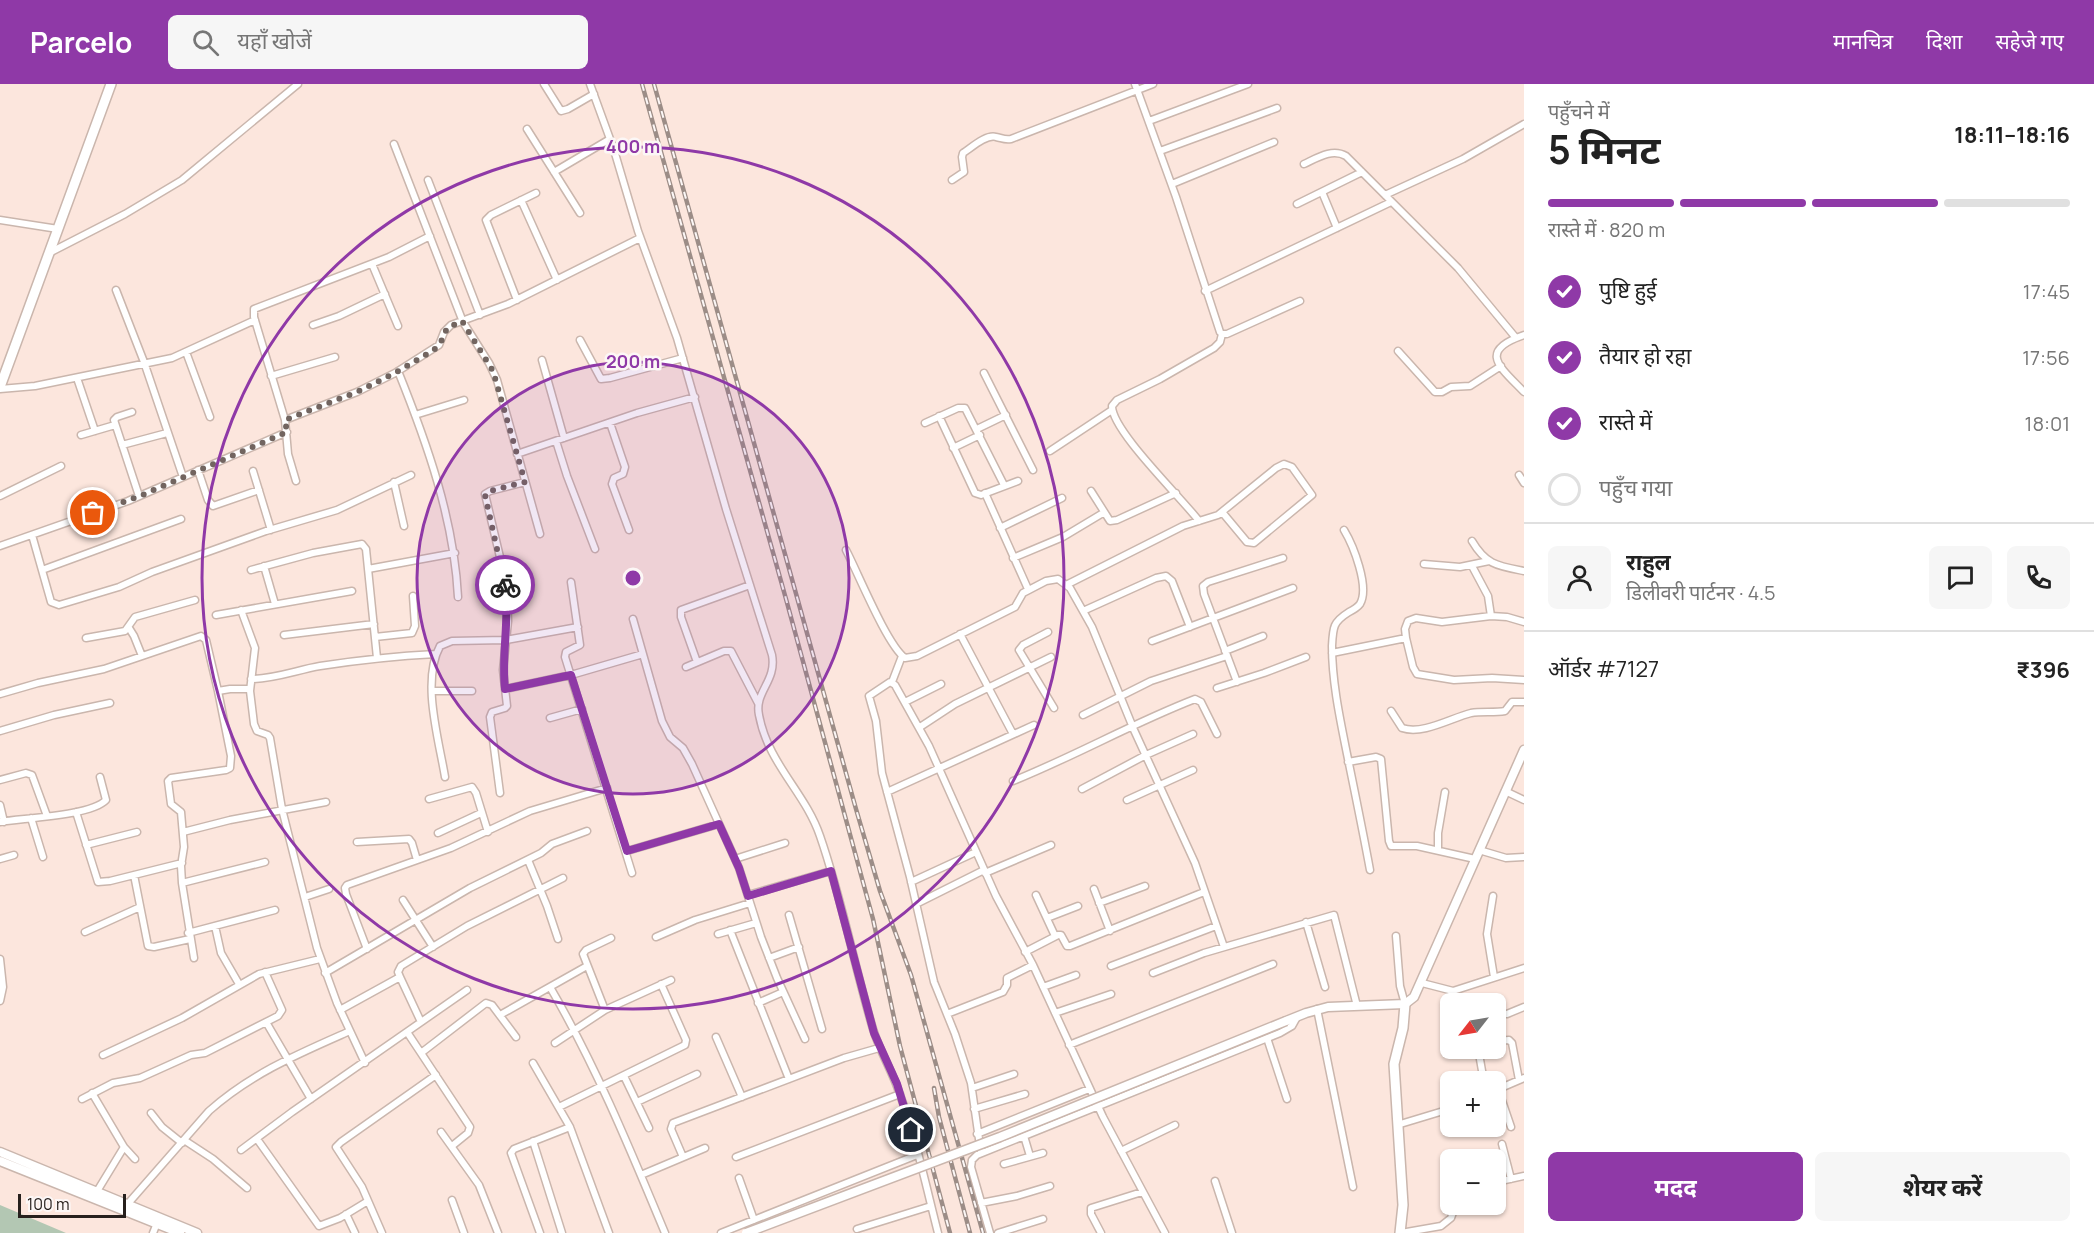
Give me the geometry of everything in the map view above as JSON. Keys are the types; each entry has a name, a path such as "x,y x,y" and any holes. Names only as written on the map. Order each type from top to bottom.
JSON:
{"main road":[{"path":"0,388 111,84"},
{"path":"1401,1233 1402,1205 1394,1064 1403,1028 1405,1004"}],"street":[{"path":"49,253 125,214 182,180 298,84"},
{"path":"544,84 561,111 594,94"},
{"path":"591,84 640,238 683,358 726,509 774,663 772,676 758,702"},
{"path":"952,180 964,172 963,153 986,138 994,136 1002,140 1011,140 1136,87 1152,84"},
{"path":"1149,121 1248,84"},
{"path":"1050,451 1112,410 1117,400 1160,379 1214,348 1220,342 1222,334 1205,291 1172,184 1136,87"},
{"path":"1160,151 1277,108"},
{"path":"1385,195 1463,159 1524,124"},
{"path":"527,129 580,213"},
{"path":"554,172 610,139"},
{"path":"1172,184 1274,142"},
{"path":"394,144 462,321 493,371 540,534"},
{"path":"1304,164 1319,156 1335,152 1346,156 1458,268 1516,338"},
{"path":"1297,204 1362,172"},
{"path":"428,180 480,315"},
{"path":"1322,192 1337,228"},
{"path":"517,300 486,220 491,215 536,193"},
{"path":"521,200 557,280"},
{"path":"1205,291 1391,202"},
{"path":"0,220 58,229"},
{"path":"296,481 288,454 285,420 255,320 254,309 372,264 430,236"},
{"path":"285,420 357,392 398,371 434,350 442,340 447,328 517,300 640,238"},
{"path":"372,264 398,326"},
{"path":"116,290 183,477"},
{"path":"313,325 339,316 385,294"},
{"path":"1222,334 1227,334 1300,301"},
{"path":"0,388 35,386 172,358 255,320"},
{"path":"1524,335 1506,342 1497,349 1496,355 1501,366 1524,392"},
{"path":"580,340 601,379 683,358"},
{"path":"1398,351 1435,392 1442,392 1451,387 1470,386 1501,366"},
{"path":"186,352 210,417"},
{"path":"272,376 335,357"},
{"path":"542,360 564,438"},
{"path":"398,371 415,415 446,513 454,553 458,597"},
{"path":"984,373 1033,470"},
{"path":"77,378 95,431"},
{"path":"517,454 695,397"},
{"path":"415,415 464,400"},
{"path":"925,423 958,408 965,408 1004,485"},
{"path":"1112,410 1145,460 1199,521"},
{"path":"132,412 115,418 115,425 140,496"},
{"path":"953,447 1006,415"},
{"path":"939,416 975,493 978,495 1018,481"},
{"path":"610,423 625,468 623,474 614,478 612,484 629,530"},
{"path":"81,435 115,425"},
{"path":"122,445 167,432"},
{"path":"0,546 140,496 287,432"},
{"path":"556,441 595,549"},
{"path":"1068,584 1136,548 1199,521 1213,518 1284,464 1292,467 1312,495 1254,543 1247,542 1222,512"},
{"path":"0,496 61,466"},
{"path":"198,470 208,500 213,506 259,490"},
{"path":"253,471 271,530"},
{"path":"32,535 51,602 58,605 119,587 152,572 271,530 337,510 411,475"},
{"path":"1520,475 1524,483"},
{"path":"394,482 404,526"},
{"path":"500,793 490,717 492,711 506,708 503,670 507,599 500,557 485,495 490,491 525,482"},
{"path":"1091,491 1107,519 1113,521 1176,493"},
{"path":"985,493 1028,590"},
{"path":"1000,528 1062,498"},
{"path":"1013,558 1063,537 1103,513"},
{"path":"42,570 181,519"},
{"path":"1344,530 1357,559 1362,585 1362,600 1355,609 1337,620 1332,653 1348,762 1370,870"},
{"path":"1472,541 1480,554 1489,561 1524,571"},
{"path":"251,570 358,543 365,546 377,658"},
{"path":"846,550 886,631 902,656 914,658 1015,607 1018,605 1020,595 1028,590 1053,579 1068,584 1083,611 1195,863 1224,947"},
{"path":"368,569 454,553"},
{"path":"1237,682 1202,590 1205,584 1282,558"},
{"path":"1424,564 1460,567 1489,561"},
{"path":"264,566 275,604"},
{"path":"1472,566 1488,596 1491,616"},
{"path":"1083,611 1156,578 1166,576 1172,581 1190,627"},
{"path":"571,582 580,645 565,654 632,873"},
{"path":"697,662 681,617 681,610 750,585"},
{"path":"1152,641 1293,588"},
{"path":"216,615 352,591"},
{"path":"375,637 412,633 415,626 413,596"},
{"path":"86,638 118,633 129,628 135,617 195,600"},
{"path":"241,610 255,648 250,689 256,729 270,738 282,809 320,959 340,1010 365,1062"},
{"path":"1524,622 1507,617 1491,616 1442,622 1421,618 1410,619 1406,624 1406,638 1413,667 1420,675 1462,681 1492,678 1524,680"},
{"path":"633,619 662,721 670,736 688,755 735,859 769,958 805,1039"},
{"path":"284,635 374,624"},
{"path":"445,777 436,723 432,672 440,646 447,642 506,640 578,627"},
{"path":"129,628 142,656"},
{"path":"1047,632 1020,647 1020,653 1054,708"},
{"path":"960,634 1013,734"},
{"path":"1083,715 1120,696 1263,636"},
{"path":"0,694 38,683 94,672 197,637 204,637 218,692 231,765 226,770 173,778 168,781 171,804 180,812 183,832 182,883 194,958"},
{"path":"1332,653 1406,638"},
{"path":"686,667 724,651 731,651 758,702 759,715 770,751 816,826 831,871 879,1048 900,1094 938,1233"},
{"path":"251,679 377,658 436,654"},
{"path":"505,689 571,675 643,654"},
{"path":"892,682 902,656"},
{"path":"920,728 955,704 1051,657"},
{"path":"1217,688 1306,657"},
{"path":"892,682 888,682 869,696 876,721 879,760 936,990 969,1072 981,1153"},
{"path":"892,682 920,728 984,871 1043,987 1089,1089 1165,1233"},
{"path":"906,702 941,684"},
{"path":"218,692 250,689"},
{"path":"433,691 472,691"},
{"path":"1013,781 1059,763 1132,725 1195,699 1201,702 1216,734"},
{"path":"1391,711 1402,728 1408,730 1441,724 1474,713 1505,711 1512,702 1524,702"},
{"path":"0,731 54,715 110,703"},
{"path":"550,718 582,709"},
{"path":"886,792 1034,725"},
{"path":"1082,789 1146,755 1193,734"},
{"path":"746,1233 992,1140 1317,1009 1405,1004 1414,997 1422,983 1524,750"},
{"path":"1348,762 1376,757 1381,759 1391,846 1411,845 1476,859"},
{"path":"1127,800 1193,770"},
{"path":"0,780 26,774 32,775 47,816"},
{"path":"0,805 2,822 76,812 104,803 105,796 100,777"},
{"path":"429,799 472,787 488,832"},
{"path":"367,949 345,888 357,881 488,832 530,811 607,788"},
{"path":"1505,791 1524,800"},
{"path":"1438,850 1438,833 1445,792"},
{"path":"183,832 282,809 326,802"},
{"path":"76,812 98,882 182,863"},
{"path":"438,833 481,813"},
{"path":"31,818 43,857"},
{"path":"627,851 719,824"},
{"path":"325,973 470,888 542,853 552,844 587,831"},
{"path":"86,845 137,832"},
{"path":"357,842 409,838 417,860"},
{"path":"735,859 785,843"},
{"path":"916,904 984,871 1051,845"},
{"path":"1479,850 1506,858 1524,857"},
{"path":"911,882 976,852"},
{"path":"0,859 14,855"},
{"path":"528,860 558,939"},
{"path":"182,883 265,862"},
{"path":"748,896 831,871"},
{"path":"134,875 148,946 154,947 215,926 276,910"},
{"path":"421,1022 400,978 398,972 401,966 466,926 563,878"},
{"path":"1099,903 1145,886"},
{"path":"305,897 329,889"},
{"path":"1094,890 1110,931"},
{"path":"1025,952 1061,935 1067,946 1110,931 1204,892"},
{"path":"1036,896 1055,936"},
{"path":"1493,896 1487,933 1494,977"},
{"path":"403,900 432,947"},
{"path":"656,937 695,920 750,903"},
{"path":"1047,918 1078,906"},
{"path":"86,932 140,907"},
{"path":"789,915 822,1029"},
{"path":"1153,973 1224,947 1334,915 1357,1006"},
{"path":"718,934 756,922"},
{"path":"1306,922 1325,987"},
{"path":"215,926 221,953 239,984"},
{"path":"1111,966 1216,926"},
{"path":"729,930 789,1079"},
{"path":"1396,936 1400,986 1405,1004"},
{"path":"605,1010 583,957 584,952 611,938"},
{"path":"769,958 799,947"},
{"path":"0,959 3,987 0,1001"},
{"path":"103,1055 182,1018 239,984 265,972 320,959"},
{"path":"1069,1044 1272,964"},
{"path":"947,1014 1003,992 1007,986 1007,978 1032,965"},
{"path":"500,1015 586,966"},
{"path":"1422,983 1453,991 1524,968"},
{"path":"82,1098 113,1083 140,1078 191,1055 205,1053 278,1016 282,1010 265,972"},
{"path":"1043,987 1076,975"},
{"path":"340,1010 400,978"},
{"path":"555,1043 605,1010 671,981"},
{"path":"560,1107 683,1047 686,1043 661,984"},
{"path":"550,987 603,1086 665,1233"},
{"path":"241,1150 467,990"},
{"path":"758,1003 783,992"},
{"path":"1055,1013 1111,994"},
{"path":"421,1053 486,1003 492,1005 516,1037"},
{"path":"1507,1014 1524,1007"},
{"path":"1317,1009 1353,1187"},
{"path":"990,1233 971,1162 974,1157 1267,1038 1287,1029 1297,1017"},
{"path":"267,1022 311,1099"},
{"path":"125,1208 209,1111 222,1100 252,1078 288,1058 350,1031"},
{"path":"407,1032 470,1127 468,1133 452,1146"},
{"path":"716,1036 742,1097"},
{"path":"1267,1038 1287,1099"},
{"path":"1506,1040 1512,1043 1521,1079 1506,1086"},
{"path":"683,1157 671,1124 844,1058 879,1048"},
{"path":"533,1063 570,1127 609,1233"},
{"path":"637,1102 697,1074"},
{"path":"972,1088 1014,1074"},
{"path":"382,1233 362,1187 336,1147 436,1075"},
{"path":"624,1076 649,1128"},
{"path":"977,1134 1089,1089"},
{"path":"92,1093 124,1147 135,1159"},
{"path":"736,1157 900,1094"},
{"path":"974,1109 1025,1094"},
{"path":"1397,1125 1440,1112"},
{"path":"151,1113 162,1127 183,1142 207,1154 247,1188"},
{"path":"1506,1114 1511,1127"},
{"path":"1121,1151 1175,1125"},
{"path":"540,1233 511,1153 514,1149 570,1127"},
{"path":"441,1132 478,1185 498,1233"},
{"path":"1024,1136 1029,1156"},
{"path":"257,1139 292,1186 316,1224 326,1225 368,1201"},
{"path":"533,1142 562,1233"},
{"path":"1502,1144 1511,1179"},
{"path":"96,1192 124,1147"},
{"path":"641,1175 705,1148"},
{"path":"0,1152 96,1192 180,1233"},
{"path":"1004,1164 1043,1153"},
{"path":"720,1233 917,1155"},
{"path":"0,1161 197,1233"},
{"path":"1506,1180 1524,1176"},
{"path":"739,1178 754,1220"},
{"path":"1215,1181 1232,1233"},
{"path":"981,1203 1017,1196 1050,1186"},
{"path":"1101,1233 1091,1214 1091,1208 1142,1192"},
{"path":"452,1200 464,1233"},
{"path":"857,1229 931,1206"},
{"path":"346,1214 355,1233"},
{"path":"1401,1233 1441,1226 1452,1215"},
{"path":"998,1233 1043,1219"},
{"path":"153,1233 157,1223"},
{"path":"326,1225 329,1233"}],"green space":[{"path":"0,1205 66,1233 0,1233"}],"railway":[{"path":"642,84 873,919 900,1046 950,1233"},
{"path":"654,84 856,809 880,891 911,975 983,1233"},
{"path":"934,1088 939,1117 970,1233"}],"way so far":[{"path":"93,513 140,496 287,432 285,420 357,392 395,373 434,350 442,340 447,328 462,321 493,371 525,482 490,491 485,495 505,585"}],"route":[{"path":"505,585 508,609 503,664 505,689 571,675 627,851 719,824 739,868 748,896 831,871 874,1033 897,1084 911,1130"}]}
